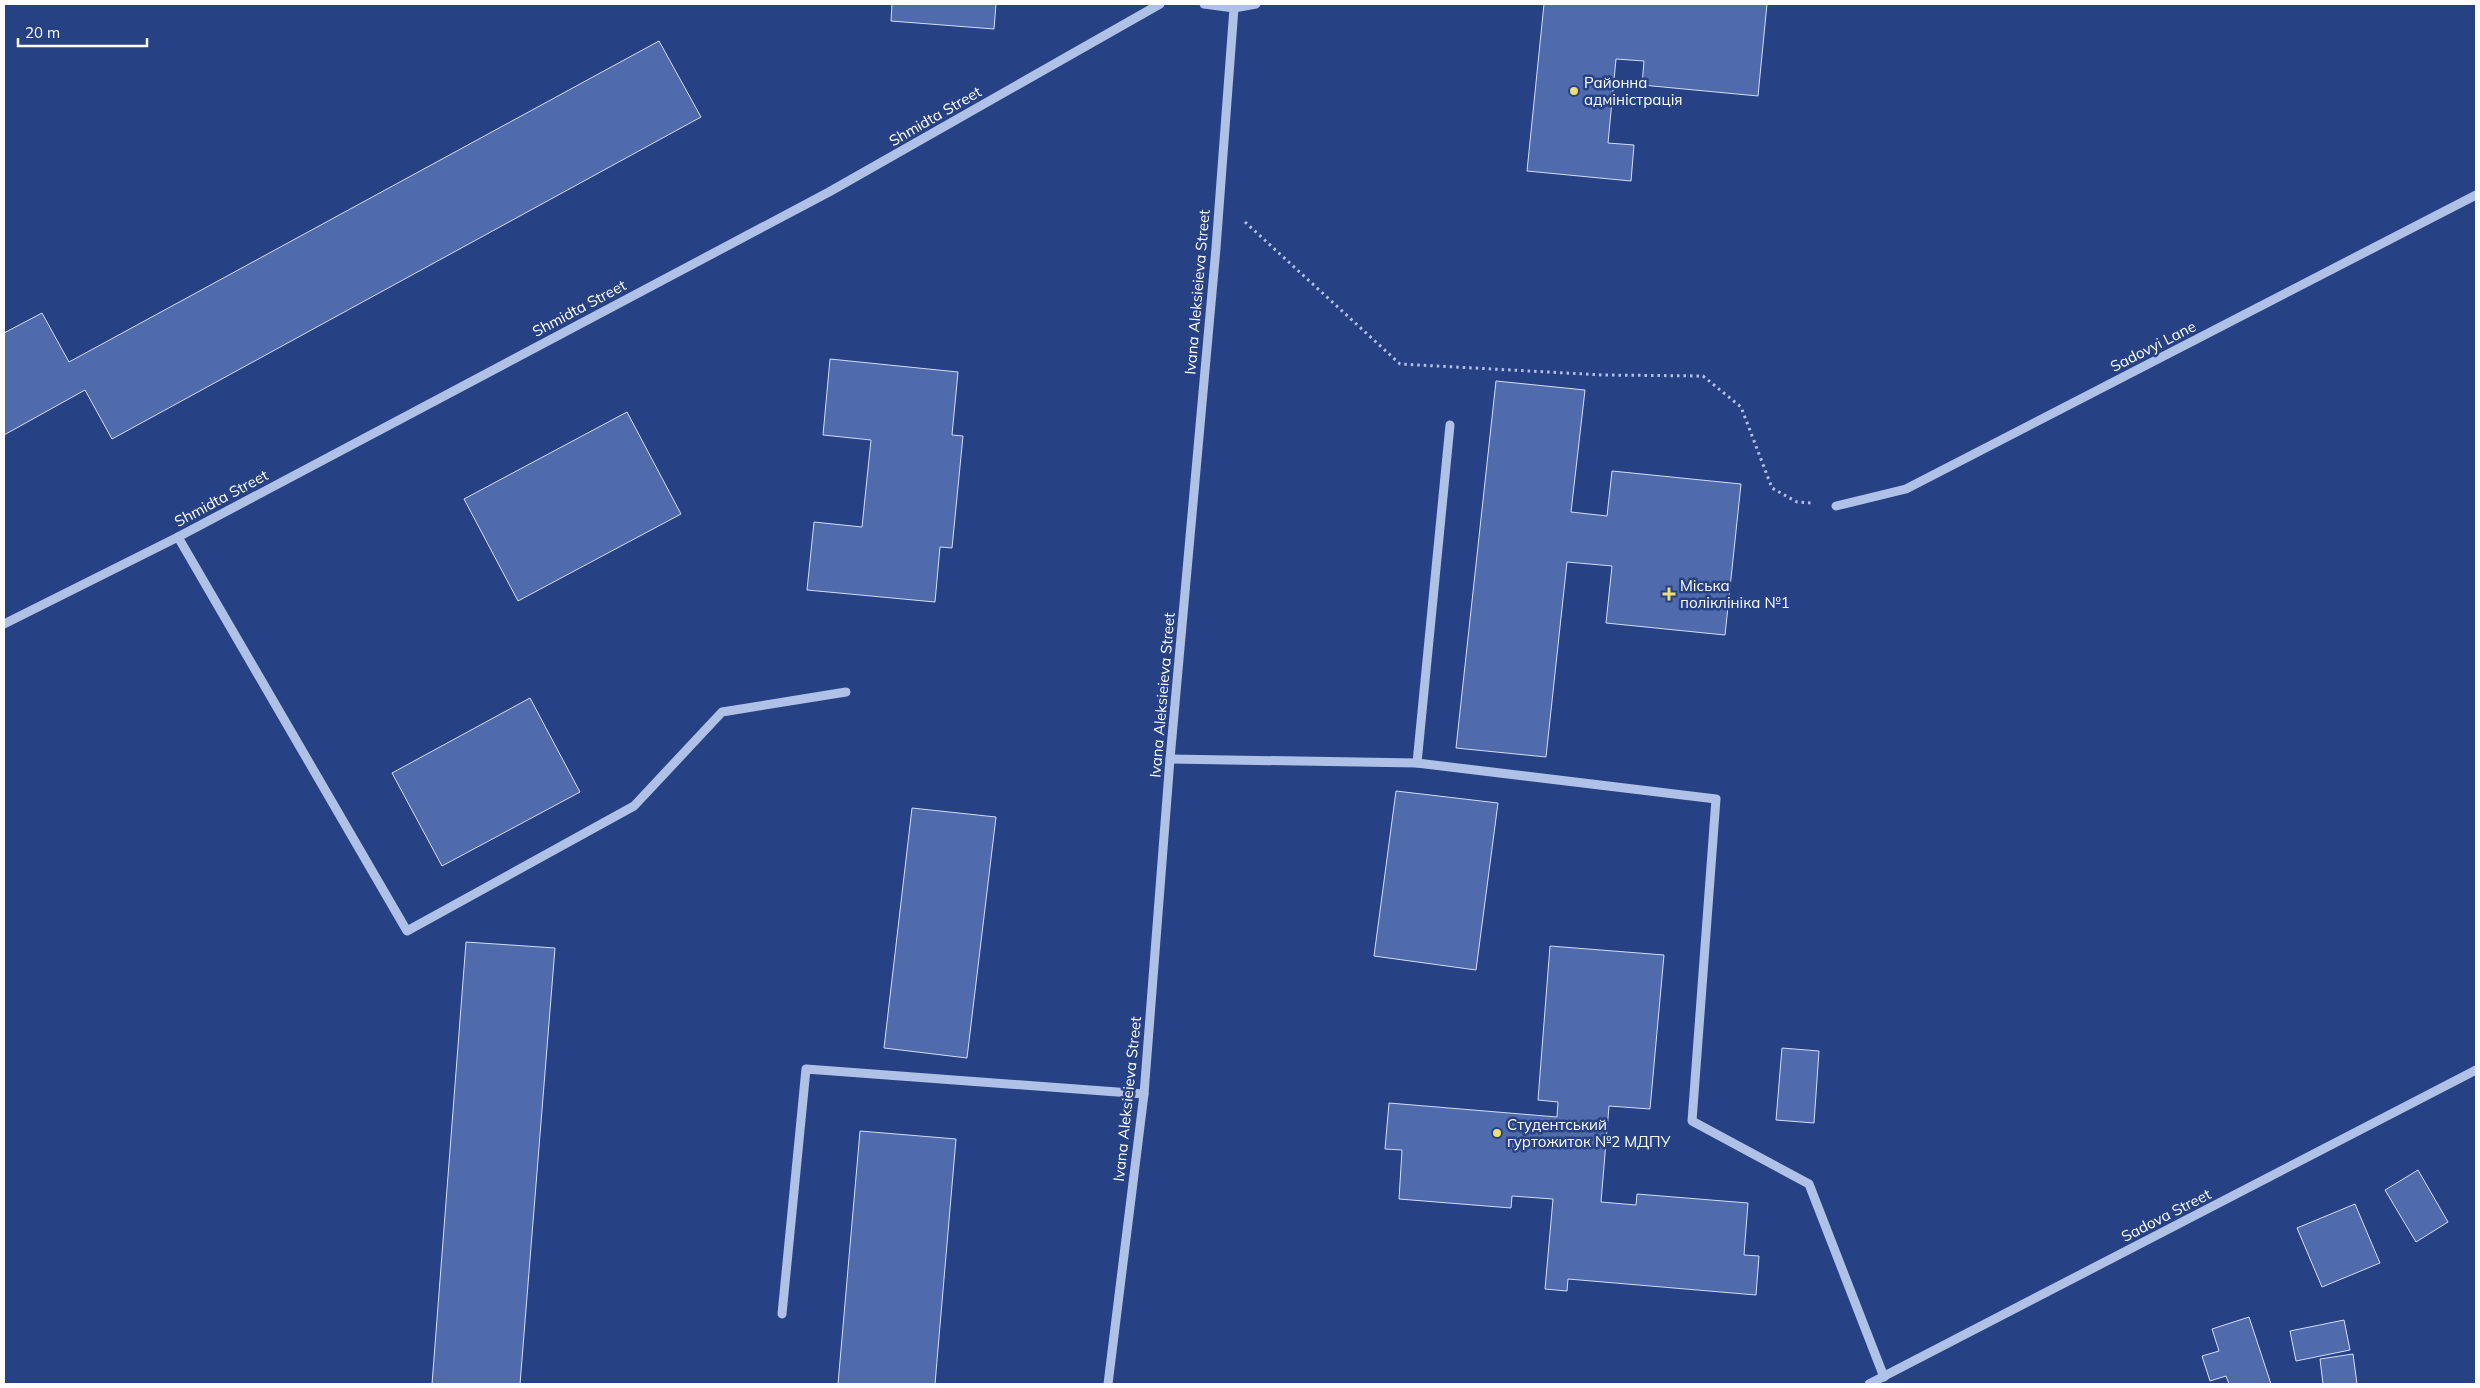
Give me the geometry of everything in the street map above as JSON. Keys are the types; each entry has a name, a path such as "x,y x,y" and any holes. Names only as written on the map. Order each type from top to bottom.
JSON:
{"street":[{"name":"Shmidta Street","path":"4,624 178,537 820,196 1160,4"},
{"path":"1204,4 1234,8 1256,4"},
{"name":"Ivana Aleksieieva Street","path":"1108,1384 1144,1094 1170,759 1216,248 1218,198 1234,8"},
{"name":"Sadovyi Lane","path":"1836,506 1906,489 2476,195"},
{"path":"1417,763 1450,425"},
{"path":"178,537 407,931 634,806 722,712 846,692"},
{"path":"1170,759 1417,763 1716,799 1692,1121 1808,1184 1884,1377"},
{"path":"782,1314 806,1069 1144,1094"},
{"name":"Sadova Street","path":"1868,1384 2476,1070"}],"path":[{"path":"1218,198 1400,364 1603,375 1703,376 1741,407 1772,488 1797,502 1836,506"}],"building":[{"path":"892,4 996,4 994,29 891,21"},
{"name":"Районна адміністрація","path":"1544,4 1767,4 1758,96 1642,85 1644,61 1616,59 1608,143 1634,145 1631,181 1527,171"},
{"path":"659,41 701,117 112,439 85,390 4,435 4,333 42,313 69,362"},
{"path":"830,359 958,372 952,435 963,436 952,548 940,547 935,602 807,590 814,522 862,527 871,440 823,435"},
{"name":"Міська поліклініка №1","path":"1496,381 1585,390 1571,512 1607,516 1612,471 1741,484 1725,635 1606,623 1612,566 1567,562 1546,757 1456,748"},
{"path":"627,412 681,514 518,601 464,499"},
{"path":"530,698 580,792 442,866 392,773"},
{"path":"1396,791 1498,803 1476,970 1374,956"},
{"path":"912,808 996,817 967,1058 884,1048"},
{"path":"466,942 555,948 520,1384 432,1384"},
{"name":"Студентський гуртожиток №2 МДПУ","path":"1550,946 1664,955 1650,1109 1609,1106 1601,1202 1636,1205 1637,1194 1748,1203 1744,1255 1759,1256 1756,1295 1568,1279 1567,1291 1545,1289 1553,1199 1512,1196 1511,1208 1399,1199 1402,1150 1385,1149 1389,1103 1557,1117 1558,1102 1538,1100"},
{"path":"1782,1048 1819,1051 1814,1123 1776,1120"},
{"path":"860,1131 956,1139 935,1384 838,1384"},
{"path":"2418,1170 2448,1222 2416,1242 2385,1190"},
{"path":"2355,1204 2380,1263 2322,1287 2297,1228"},
{"path":"2249,1317 2271,1384 2229,1384 2226,1376 2210,1381 2202,1356 2219,1351 2212,1329"},
{"path":"2344,1320 2350,1350 2296,1361 2290,1331"},
{"path":"2353,1354 2357,1384 2323,1384 2320,1359"}],"place":[{"name":"Районна адміністрація","path":"1574,91"},
{"name":"Міська поліклініка №1","path":"1669,594"},
{"name":"Студентський гуртожиток №2 МДПУ","path":"1497,1133"}]}
